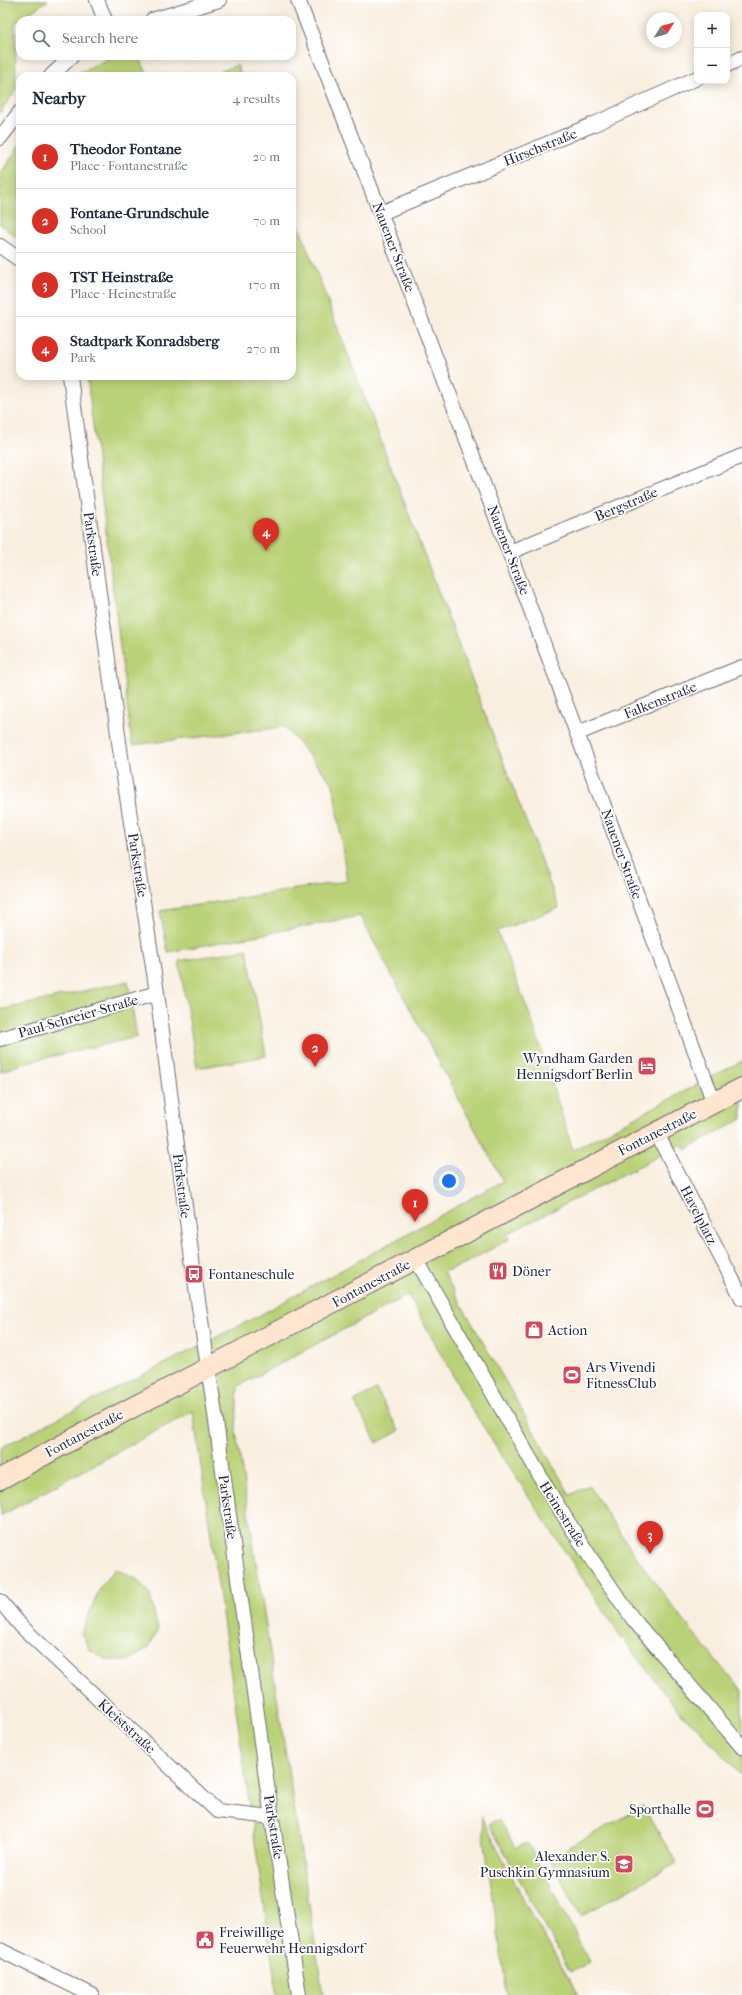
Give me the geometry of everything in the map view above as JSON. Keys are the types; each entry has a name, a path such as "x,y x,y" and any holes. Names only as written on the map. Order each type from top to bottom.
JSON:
{"street":[{"path":"97,0 103,16"},
{"path":"165,16 219,0"},
{"name":"Nauener Straße","path":"298,0 510,552 714,1103"},
{"path":"730,63 742,58"},
{"path":"55,72 68,60"},
{"name":"Hirschstraße","path":"381,213 592,125 694,79"},
{"path":"0,138 16,117"},
{"path":"0,246 16,257"},
{"name":"Parkstraße","path":"71,380 121,756 157,993 194,1274 209,1368 272,1817 299,1995"},
{"name":"Bergstraße","path":"510,552 742,456"},
{"name":"Falkenstraße","path":"578,733 742,667"},
{"name":"Paul-Schreier-Straße","path":"0,1039 157,993"},
{"name":"Fontanestraße","path":"0,1479 742,1088"},
{"name":"Havelplatz","path":"656,1132 742,1298"},
{"name":"Heinestraße","path":"416,1259 548,1490 590,1557 634,1619 742,1747"},
{"name":"Kleiststraße","path":"0,1601 22,1627 217,1811 272,1817"},
{"path":"0,1950 92,1995"}],"green space":[{"path":"0,0 48,0 25,16 16,16 16,89 0,113"},
{"path":"106,60 141,60 146,72 80,72"},
{"path":"237,65 240,72 219,72"},
{"path":"16,150 16,237 0,224 0,175"},
{"path":"296,218 559,908 497,931 532,1021 573,1150 742,1061 742,1119 685,1150 682,1144 507,1234 509,1239 464,1264 443,1272 570,1495 589,1485 661,1591 701,1642 742,1690 742,1776 693,1723 681,1714 619,1634 471,1408 408,1295 238,1386 236,1432 323,1995 277,1995 193,1411 0,1516 0,1448 260,1315 503,1181 360,916 168,952 160,911 347,881 333,784 285,727 132,745 87,380 296,380"},
{"path":"247,949 266,1056 197,1068 179,961"},
{"path":"128,981 137,1037 27,1062 0,1072 0,1010"},
{"path":"376,1389 399,1431 377,1443 354,1401"},
{"path":"115,1569 138,1580 150,1595 158,1629 149,1647 131,1660 107,1660 89,1649 81,1633 101,1586"},
{"path":"643,1806 677,1863 581,1916 550,1858"},
{"path":"481,1816 530,1912 578,1995 507,1995"},
{"path":"499,1819 515,1848 528,1843 590,1962 570,1972 489,1824"}],"place":[{"name":"Stadtpark Konradsberg","path":"266,551"},
{"name":"Wyndham Garden Hennigsdorf Berlin","path":"647,1066"},
{"name":"Fontane-Grundschule","path":"315,1067"},
{"name":"Theodor Fontane","path":"415,1222"},
{"name":"Döner","path":"498,1271"},
{"name":"Fontaneschule","path":"194,1274"},
{"name":"Action","path":"534,1330"},
{"name":"Ars Vivendi FitnessClub","path":"572,1375"},
{"name":"TST Heinstraße","path":"650,1554"},
{"name":"Sporthalle","path":"705,1809"},
{"name":"Alexander S. Puschkin Gymnasium","path":"624,1864"},
{"name":"Freiwillige Feuerwehr Hennigsdorf","path":"205,1940"}]}
